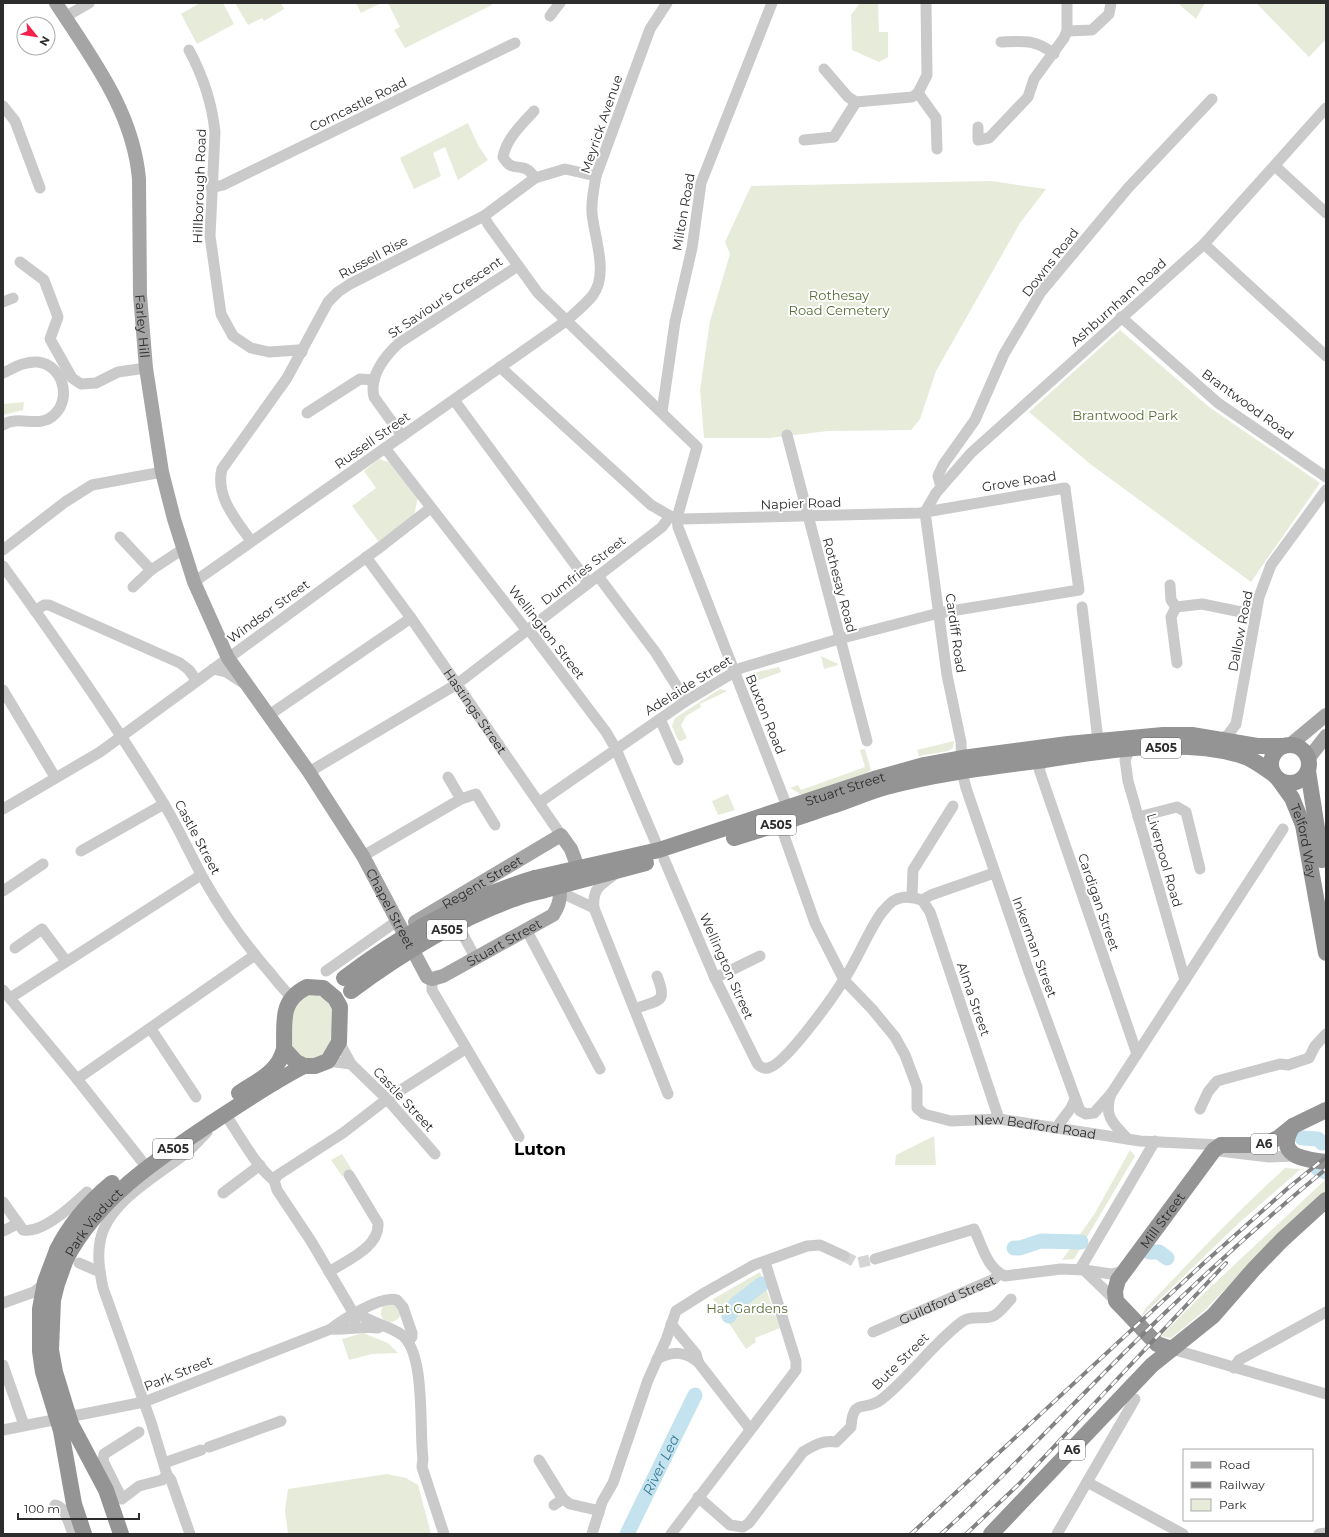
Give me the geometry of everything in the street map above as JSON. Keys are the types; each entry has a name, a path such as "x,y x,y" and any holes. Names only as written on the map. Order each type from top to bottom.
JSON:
{"highway":[{"name":"A505","path":"1098,740 1163,734 1192,735 1250,744 1286,746"},
{"name":"Stuart Street","path":"348,984 372,957 405,936 446,913 499,889 535,878 578,868 661,854 780,824 884,787 921,778 962,764 1068,744 1098,740"},
{"path":"1286,746 1299,747 1308,765 1305,776 1295,783 1284,783 1276,777 1270,763 1271,758 1278,749 1286,746"},
{"name":"A505","path":"1044,760 1130,749 1193,748 1236,754 1250,759 1276,777"},
{"name":"Stuart Street","path":"556,890 589,877 618,871 661,854 874,779 924,766 1044,760"},
{"name":"Telford Way","path":"1308,765 1326,886"},
{"name":"Telford Way","path":"1276,777 1292,798 1303,825 1326,953"},
{"name":"A505","path":"284,1049 285,1012 292,997 307,987 323,988 348,984 471,917 514,899 556,890"},
{"name":"A505","path":"340,1007 348,984"},
{"path":"323,988 335,998 340,1007 339,1042 328,1061"},
{"path":"284,1049 296,1062 304,1066"},
{"name":"Park Viaduct","path":"121,1534 106,1490 71,1424 55,1372 52,1350 53,1300 57,1284 67,1258 74,1222 101,1192 141,1160 206,1114 276,1068 281,1061 284,1049"},
{"name":"A505","path":"304,1066 316,1066 328,1061"},
{"name":"Park Viaduct","path":"84,1534 74,1504 61,1431 43,1372 39,1329 45,1283 67,1258 92,1218 109,1200 155,1162 225,1114 304,1066"},
{"name":"New Bedford Road","path":"1218,1148 1259,1145 1278,1138 1293,1126 1326,1110"},
{"path":"1293,1126 1289,1133 1287,1143 1289,1151 1294,1156 1326,1162"},
{"name":"Mill Street","path":"1121,1276 1218,1148"},
{"name":"A6","path":"991,1534 1152,1365 1164,1347 1198,1330 1213,1316 1254,1268 1326,1200"},
{"path":"1121,1276 1112,1297 1164,1347"}],"main road":[{"name":"Farley Hill","path":"56,3 97,64 130,130 138,164 140,295 146,368 162,472 183,549 194,582 228,658"},
{"name":"Chapel Street","path":"228,658 309,772 363,856 424,973 432,979"},
{"path":"1286,746 1326,715"},
{"path":"1308,765 1326,736"},
{"name":"Hastings Street","path":"561,835 571,849 578,868"},
{"name":"Regent Street","path":"400,925 446,903 561,835"},
{"name":"Stuart Street","path":"432,979 442,976 553,915 559,904 556,890"}],"street":[{"path":"65,17 89,3"},
{"path":"550,16 560,3"},
{"name":"Meyrick Avenue","path":"566,321 593,295 598,282 600,269 592,212 593,192 596,176 650,29 667,3"},
{"name":"Milton Road","path":"662,412 675,322 692,248 701,183 772,3"},
{"path":"824,69 848,97 856,102 904,99 912,97 918,93 927,75 926,3"},
{"path":"978,127 978,145 989,138 1028,97 1034,79 1054,54 1067,31 1067,3"},
{"path":"1067,31 1092,30 1109,14 1111,3"},
{"path":"1001,42 1030,41 1044,46 1054,54"},
{"name":"Corncastle Road","path":"211,188 224,185 516,43"},
{"name":"Hillborough Road","path":"189,50 200,72 211,104 215,132 211,188 211,251 221,314 233,336 251,348 269,352 298,350 302,352"},
{"path":"918,93 936,118 937,149"},
{"name":"Downs Road","path":"941,487 938,476 943,465 975,420 1004,354 1041,292 1128,188 1212,99"},
{"path":"804,140 834,137 856,102"},
{"path":"3,106 15,121 40,188"},
{"name":"Ashburnham Road","path":"925,512 941,487 971,453 1204,244 1326,108"},
{"path":"534,111 518,129 504,151 503,157 506,163 512,167 524,167 530,170 535,178"},
{"path":"1275,166 1326,213"},
{"name":"Russell Rise","path":"251,541 230,510 221,490 219,479 222,469 287,378 328,302 338,292 350,284 484,216 535,178 565,169 596,176"},
{"path":"484,216 538,293 698,447 673,517 652,505 500,367"},
{"path":"1204,244 1326,356"},
{"path":"20,262 44,280 58,317 50,339 72,378 81,384 96,383 118,372 146,368"},
{"name":"St Saviour's Crescent","path":"374,380 378,368 399,343 518,266"},
{"name":"Brantwood Road","path":"1121,317 1218,403 1326,477"},
{"name":"Russell Street","path":"194,582 566,321"},
{"path":"3,374 21,364 39,362 48,366 60,380 64,389 64,397 55,414 48,419 38,422 19,420 8,421 3,425"},
{"path":"307,413 360,379 374,380 374,397 402,436"},
{"path":"454,400 585,578 587,584"},
{"name":"Rothesay Road","path":"787,435 807,517 867,741"},
{"name":"Wellington Street","path":"385,448 524,627 529,630 606,732 616,749 715,978 758,1065 769,1068 776,1064 793,1048 844,980"},
{"path":"3,550 64,502 92,485 162,472"},
{"name":"Grove Road","path":"925,512 1064,488 1079,590"},
{"name":"Dallow Road","path":"1236,724 1259,597 1271,565 1326,490"},
{"name":"Windsor Street","path":"3,809 55,777 100,752 196,680 366,557 430,507"},
{"name":"Napier Road","path":"673,517 686,520 925,512"},
{"name":"Cardiff Road","path":"925,512 947,675 962,764"},
{"name":"Buxton Road","path":"673,517 788,809"},
{"name":"Dumfries Street","path":"309,772 457,684 529,630 673,517"},
{"path":"120,537 151,570"},
{"path":"133,587 151,570 183,549"},
{"name":"Hastings Street","path":"366,557 411,618 540,802 561,835"},
{"name":"Castle Street","path":"3,566 87,683 164,804 221,908 255,955 284,991 292,997"},
{"path":"598,576 656,653 686,701"},
{"path":"1170,585 1171,600 1176,607"},
{"name":"Adelaide Street","path":"540,802 686,701 734,672 761,661 939,613 1079,590"},
{"path":"1176,607 1202,604 1256,615"},
{"path":"35,611 44,605 49,605 180,663 189,670 196,680"},
{"path":"1082,607 1098,740"},
{"path":"1176,607 1171,617 1177,663"},
{"path":"269,715 411,618"},
{"name":"Chapel Street","path":"213,668 226,672 248,686"},
{"name":"Castle Street","path":"87,683 104,702 120,725 132,729"},
{"path":"3,690 7,705 55,777"},
{"path":"660,719 678,760"},
{"path":"1219,739 1228,735 1236,724 1242,736 1250,744"},
{"name":"Liverpool Road","path":"1130,749 1124,760 1128,781 1185,980"},
{"name":"Cardigan Street","path":"1044,760 1039,769 1137,1054"},
{"name":"Inkerman Street","path":"962,764 966,788 994,873 1075,1099"},
{"path":"448,777 461,799"},
{"path":"363,856 461,799 476,794 495,825"},
{"path":"81,851 164,804"},
{"path":"917,898 914,870 953,806"},
{"path":"1138,817 1176,807 1182,808 1186,812 1200,869"},
{"path":"780,824 815,923 844,980"},
{"path":"1075,1099 1080,1111 1090,1114 1101,1107 1111,1094 1283,829"},
{"path":"3,891 44,864"},
{"path":"618,871 602,884 594,894 594,908 668,1094"},
{"path":"844,980 882,913 895,900 905,896 917,898 931,895 994,873"},
{"path":"141,1160 78,1079 6,994 66,961 202,875"},
{"path":"556,890 594,908"},
{"name":"Alma Street","path":"917,898 930,912 999,1119"},
{"path":"446,903 475,957"},
{"path":"326,971 400,925"},
{"path":"15,948 42,929 66,961"},
{"path":"526,929 600,1068"},
{"path":"78,1079 255,955"},
{"path":"715,978 760,956"},
{"path":"635,1009 659,999 662,996 663,992 657,976"},
{"name":"Chapel Street","path":"432,979 432,990 465,1049 519,1137"},
{"name":"New Bedford Road","path":"844,980 872,1009 895,1037 905,1054 917,1087 917,1108 924,1114 951,1121 999,1119 1128,1139 1218,1148 1269,1157 1294,1156"},
{"path":"151,1029 196,1097"},
{"path":"1200,1109 1208,1092 1217,1081 1280,1064 1288,1065 1304,1061 1309,1058 1316,1046 1326,1036"},
{"name":"Castle Street","path":"339,1042 351,1064 386,1099 436,1154"},
{"path":"274,1180 278,1175 343,1133 386,1099 465,1049"},
{"path":"328,1061 351,1064"},
{"path":"1111,1094 1107,1107 1111,1121 1128,1139"},
{"path":"1056,1128 1071,1108 1075,1099"},
{"path":"190,1534 171,1480 167,1475 144,1402 103,1288 100,1272 100,1241 109,1218 123,1201 187,1153 225,1114 268,1176 274,1180 277,1190 329,1272 354,1314 355,1319 365,1326"},
{"path":"1112,1297 1099,1282 1082,1270 1155,1141"},
{"path":"224,1193 260,1165"},
{"path":"329,1272 370,1245 377,1237 379,1230 378,1223 349,1175"},
{"path":"3,1202 22,1230 28,1231 38,1228 66,1211 88,1192"},
{"path":"3,1232 17,1224"},
{"path":"874,1259 974,1229 992,1269 999,1274"},
{"path":"592,1533 599,1513 613,1483 648,1380 676,1311 754,1265 808,1246 824,1246 844,1256"},
{"path":"67,1258 100,1272"},
{"path":"671,1534 790,1378 797,1364 765,1262"},
{"name":"Guildford Street","path":"873,1332 994,1280 999,1274 1005,1276 1061,1268 1121,1276"},
{"path":"3,1303 34,1292 45,1283"},
{"name":"Bute Street","path":"698,1497 730,1525 744,1527 749,1523 804,1452 828,1440 836,1442 851,1427 851,1417 859,1407 875,1404 882,1399 900,1384 927,1353 965,1319 994,1316 1011,1299"},
{"name":"Park Street","path":"3,1430 144,1402 331,1329 342,1320 385,1300 397,1300 402,1304 410,1322 412,1336 408,1341"},
{"path":"1234,1368 1238,1360 1326,1312"},
{"path":"354,1314 359,1314 399,1333 408,1341 415,1356 419,1380 423,1459 422,1467 444,1534"},
{"path":"671,1324 696,1354 698,1362"},
{"path":"331,1329 345,1330 365,1326 386,1328"},
{"path":"1197,1356 1192,1349 1192,1342 1198,1330"},
{"path":"1164,1347 1326,1394"},
{"path":"657,1359 675,1352 691,1356 698,1362 750,1429"},
{"path":"3,1364 24,1425"},
{"path":"1057,1534 1135,1399"},
{"path":"164,1463 281,1421"},
{"path":"139,1432 104,1454 103,1461 122,1498 139,1486 162,1480 167,1475"},
{"path":"539,1460 559,1502 583,1506 596,1510 599,1513"},
{"path":"1087,1482 1183,1534"},
{"path":"55,1505 59,1505 63,1509 73,1534"},
{"path":"583,1506 591,1518 592,1533"},
{"path":"1319,1534 1326,1533"}],"green space":[{"path":"200,3 223,3 234,24 197,44 181,14"},
{"path":"235,3 281,3 284,9 264,21 262,18 248,25"},
{"path":"356,3 381,3 361,13"},
{"path":"388,3 491,3 492,5 405,48 394,30 400,27"},
{"path":"860,3 878,3 879,32 888,32 888,57 879,62 852,50 851,15"},
{"path":"1178,3 1205,3 1196,19"},
{"path":"1256,3 1326,3 1326,39 1309,57"},
{"path":"468,123 478,145 488,160 458,180 445,147 433,153 441,176 414,189 400,158"},
{"name":"Rothesay Road Cemetery","path":"991,181 1046,189 1020,223 936,371 920,419 911,430 828,431 769,438 704,438 700,390 710,321 730,254 725,242 751,186"},
{"name":"Brantwood Park","path":"1120,330 1209,407 1320,483 1251,582 1089,463 1029,412"},
{"path":"24,402 23,410 3,415 3,404"},
{"path":"379,459 389,462 418,497 414,516 379,542 352,506 376,488 364,471"},
{"path":"821,656 838,664 838,665 824,669"},
{"path":"779,667 781,672 748,684 753,673"},
{"path":"720,689 727,691 700,704 701,707 686,716 681,725 687,738 681,741 678,740 672,726 675,718"},
{"path":"954,741 953,748 948,751 919,756 917,750"},
{"path":"865,749 871,770 866,774 802,795 790,788 798,785 801,790 865,767 860,750"},
{"path":"728,794 735,810 718,815 712,801"},
{"path":"313,994 329,1002 333,1008 334,1015 331,1037 327,1050 319,1057 313,1059 297,1056 291,1047 292,1009 305,996"},
{"path":"934,1136 936,1165 895,1165 896,1155"},
{"path":"1130,1150 1135,1156 1074,1259 1062,1260 1095,1213"},
{"path":"342,1154 352,1170 342,1176 331,1160"},
{"path":"1285,1168 1301,1169 1240,1222 1141,1317 1145,1309 1196,1255"},
{"path":"1326,1179 1326,1193 1278,1235 1204,1311 1171,1338 1161,1336 1199,1298"},
{"name":"Hat Gardens","path":"760,1272 780,1328 755,1338 756,1342 746,1349 713,1299"},
{"path":"395,1303 401,1314 398,1319 392,1322 386,1321 381,1315 383,1306"},
{"path":"363,1333 388,1343 398,1353 372,1354 349,1360 342,1339"},
{"path":"387,1474 406,1478 418,1485 431,1534 288,1534 285,1510 288,1489"}],"waterway":[{"name":"River Lea","path":"1302,1138 1318,1139 1322,1143"},
{"name":"River Lea","path":"1318,1169 1326,1172"},
{"name":"River Lea","path":"1014,1248 1020,1248 1041,1241 1081,1242"},
{"name":"River Lea","path":"1149,1252 1159,1252 1167,1258"},
{"name":"River Lea","path":"729,1316 736,1304 762,1284"},
{"name":"River Lea","path":"627,1534 695,1395"}],"tunnel":[{"path":"844,1256 857,1263 875,1259"}],"railway":[{"path":"911,1534 1205,1262 1287,1189 1326,1157"},
{"path":"941,1534 1040,1439 1182,1296 1253,1231 1326,1169"},
{"path":"966,1534 1018,1485 1226,1263"}],"district":[{"name":"Luton","path":"540,1149"}]}
